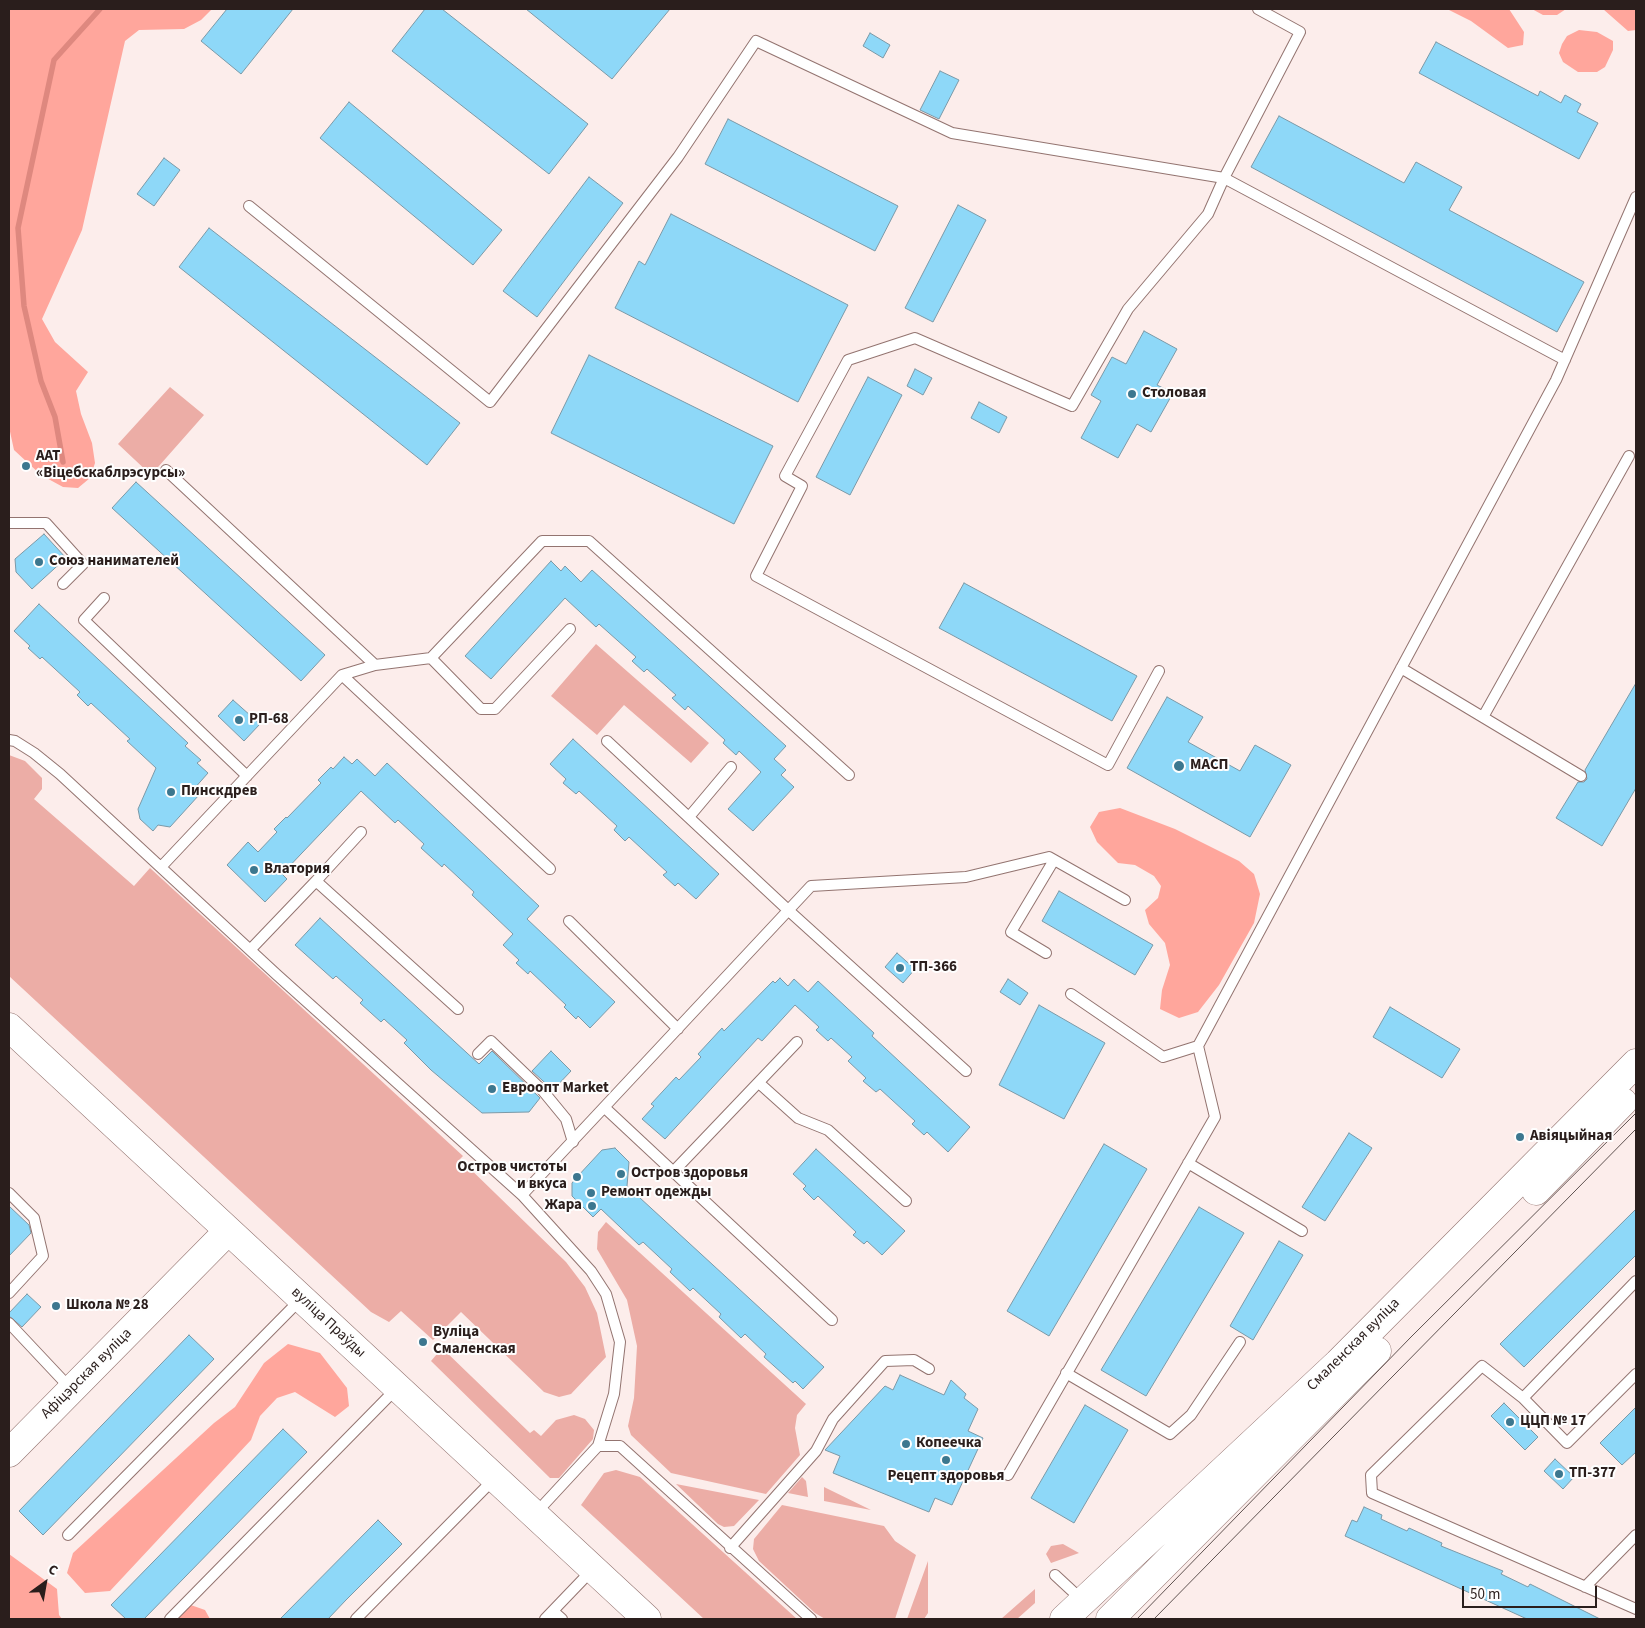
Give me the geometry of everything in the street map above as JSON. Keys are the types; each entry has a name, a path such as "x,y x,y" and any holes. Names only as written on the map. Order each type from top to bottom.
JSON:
{"main road":[{"name":"вуліца Праўды","path":"9,1027 647,1619"},
{"name":"Смаленская вуліца","path":"1064,1619 1338,1363 1636,1063"},
{"name":"Смаленская вуліца","path":"1110,1619 1636,1089"},
{"name":"Афіцэрская вуліца","path":"9,1453 228,1231"}],"lane":[{"path":"1159,670 1108,765 756,576 802,486 786,476 848,360 915,338 1072,406 1128,309 1208,214 1224,178 1300,32 1258,9"},
{"path":"249,206 490,402 678,157 756,41 952,133 1224,178 1565,360"},
{"path":"1008,1475 1216,1117 1198,1046 1565,360 1636,197"},
{"path":"1483,717 1629,456"},
{"path":"166,470 375,665"},
{"path":"9,523 46,523 83,564 63,584"},
{"path":"161,867 342,675 375,665 431,658 542,541 588,541 849,775"},
{"path":"104,598 84,620 247,776"},
{"path":"431,658 482,709 495,709 570,629"},
{"path":"1401,668 1581,776"},
{"path":"342,675 550,869"},
{"path":"9,740 15,741 34,753 60,774 250,950 522,1195 573,1249 606,1294 620,1342 614,1394 598,1446 534,1514"},
{"path":"607,741 788,910 966,1071"},
{"path":"688,817 730,767"},
{"path":"250,950 361,832"},
{"path":"522,1195 811,886 966,877 1049,857 1125,900"},
{"path":"1046,953 1011,932 1054,860"},
{"path":"316,881 458,1009"},
{"path":"569,921 678,1029"},
{"path":"1071,994 1163,1056 1198,1046"},
{"path":"478,1054 491,1041 543,1091 566,1119 573,1142"},
{"path":"673,1172 797,1042"},
{"path":"759,1083 798,1118 828,1130 906,1201"},
{"path":"605,1108 832,1320"},
{"path":"1188,1163 1302,1231"},
{"path":"9,1193 34,1218 43,1256 9,1292"},
{"path":"1523,1398 1636,1281"},
{"path":"68,1535 301,1298"},
{"path":"9,1323 72,1389"},
{"path":"1066,1373 1170,1434 1191,1415 1240,1342"},
{"path":"730,1548 816,1451 833,1419 885,1362 914,1360 929,1368"},
{"path":"1636,1374 1567,1443 1523,1398 1482,1366 1371,1475 1372,1494 1636,1609"},
{"path":"170,1619 398,1387"},
{"path":"598,1446 620,1446 810,1619"},
{"path":"356,1619 495,1478"},
{"path":"1585,1587 1636,1535"},
{"path":"544,1619 592,1569"},
{"path":"1054,1575 1083,1600"},
{"path":"553,1611 562,1619"}],"shaded area":[{"path":"9,9 212,9 201,20 184,29 139,30 125,41 82,230 42,319 55,342 88,372 76,391 81,414 92,443 95,463 90,478 78,488 63,487 41,475 14,450 9,427"},
{"path":"1447,9 1509,9 1524,32 1523,45 1508,48 1471,21"},
{"path":"1532,9 1566,9 1557,15 1543,15"},
{"path":"1603,9 1636,9 1636,30 1628,31"},
{"path":"1579,30 1597,32 1613,41 1613,50 1605,67 1597,72 1578,72 1563,62 1559,53 1567,36"},
{"path":"170,387 204,415 151,475 118,444"},
{"path":"596,644 709,743 691,763 624,705 597,735 551,696"},
{"path":"9,755 25,761 42,778 42,789 34,799 134,886 150,868 463,1156 460,1159 566,1262 585,1287 597,1313 606,1357 571,1394 559,1397 544,1392 461,1312 433,1340 401,1311 389,1322 371,1312 9,976"},
{"path":"1120,808 1175,829 1239,861 1254,874 1260,894 1254,923 1219,985 1198,1012 1179,1018 1160,1009 1162,990 1170,965 1165,943 1149,924 1145,910 1158,898 1161,886 1154,876 1135,865 1118,863 1097,842 1090,827 1099,812"},
{"path":"606,1222 806,1404 797,1415 795,1428 800,1455 766,1494 671,1473 631,1435 628,1426 634,1398 637,1346 627,1300 597,1249 598,1232"},
{"path":"288,1344 320,1353 347,1388 349,1406 335,1417 295,1392 277,1398 260,1416 251,1440 110,1591 85,1593 67,1573 73,1553 214,1423 235,1407 264,1363"},
{"path":"442,1348 530,1433 534,1430 541,1436 556,1420 574,1415 585,1419 594,1430 593,1439 559,1478 550,1478 431,1361"},
{"path":"616,1470 640,1477 797,1619 704,1619 581,1505 604,1473"},
{"path":"802,1477 806,1481 808,1497 788,1493"},
{"path":"676,1484 759,1500 734,1526 724,1527 718,1524"},
{"path":"824,1487 871,1510 824,1501"},
{"path":"782,1505 884,1526 895,1541 916,1555 895,1619 825,1619 815,1613 759,1561 753,1549 754,1539"},
{"path":"1063,1544 1079,1553 1051,1563 1046,1554 1051,1546"},
{"path":"9,1554 57,1589 59,1615 62,1619 9,1619"},
{"path":"928,1561 928,1613 924,1619 907,1619"},
{"path":"1035,1589 1035,1603 1017,1619 1001,1619"},
{"path":"185,1603 205,1610 210,1619 169,1619"}],"building":[{"path":"227,9 293,9 241,74 201,41"},
{"path":"425,9 442,9 588,124 549,174 392,51"},
{"path":"526,9 670,9 612,79"},
{"path":"870,33 890,45 883,58 863,46"},
{"path":"1436,42 1538,96 1540,91 1561,103 1565,95 1581,104 1577,112 1598,123 1579,159 1419,73"},
{"path":"940,71 959,80 939,119 920,110"},
{"path":"349,102 502,230 473,265 320,138"},
{"path":"1279,116 1404,183 1416,162 1462,187 1449,210 1584,282 1557,332 1251,167"},
{"path":"728,119 898,206 875,251 705,164"},
{"path":"164,158 180,170 154,206 137,194"},
{"path":"589,177 623,203 537,317 503,291"},
{"path":"958,205 986,220 933,322 905,308"},
{"path":"671,214 848,305 798,402 615,308 639,261 645,265"},
{"path":"209,228 460,423 427,465 179,267"},
{"name":"Столовая","path":"1144,331 1177,349 1157,385 1173,393 1151,432 1137,424 1118,458 1081,438 1101,401 1091,395 1112,357 1126,364"},
{"path":"589,355 773,446 734,524 551,433"},
{"path":"915,369 932,378 923,395 907,386"},
{"path":"868,377 902,395 850,495 816,477"},
{"path":"979,402 1007,417 999,433 971,418"},
{"path":"136,482 325,655 301,681 112,508"},
{"name":"Союз нанимателей","path":"44,534 66,558 32,589 16,572 15,559"},
{"path":"551,561 561,571 565,566 581,582 592,570 786,746 774,759 786,770 781,775 794,787 753,831 728,809 761,772 739,751 736,755 723,743 725,740 688,706 685,710 672,698 676,695 647,669 644,672 632,661 636,657 599,624 596,627 565,598 491,679 465,656"},
{"path":"964,583 1137,676 1112,721 939,628"},
{"path":"39,604 188,743 185,746 201,760 197,763 208,773 193,790 199,795 170,827 158,825 153,831 140,819 138,809 156,768 127,741 130,739 91,703 88,706 77,695 80,692 42,657 40,659 28,648 30,646 14,631"},
{"path":"1636,683 1636,788 1602,846 1556,818 1578,782 1584,782 1587,779 1585,770"},
{"name":"МАСП","path":"1167,697 1203,717 1188,742 1240,771 1255,745 1291,765 1250,837 1127,768"},
{"name":"РП-68","path":"233,700 260,724 244,741 218,716"},
{"path":"573,739 719,874 696,899 678,883 675,886 663,875 667,872 629,837 625,841 614,830 617,826 579,791 576,794 563,783 566,779 550,764"},
{"path":"344,757 352,764 357,759 375,776 387,763 539,906 527,919 615,1002 590,1028 578,1016 576,1019 564,1007 566,1005 530,971 528,974 516,963 519,960 503,945 513,934 472,895 474,892 444,864 442,867 421,848 424,844 398,820 395,823 361,791 282,874 287,879 265,902 227,865 248,842 258,852 277,832 274,829 321,783 318,780 331,767 333,769"},
{"path":"1059,891 1153,945 1135,975 1042,921"},
{"path":"320,918 479,1064 492,1051 540,1098 529,1112 482,1113 431,1070 404,1043 407,1040 384,1019 381,1022 360,1003 363,1000 336,976 333,979 295,945"},
{"name":"ТП-366","path":"897,953 915,969 903,983 885,967"},
{"path":"780,978 788,986 794,979 808,992 818,981 874,1033 872,1036 970,1127 948,1152 927,1132 924,1135 912,1124 915,1121 880,1089 876,1092 863,1081 866,1078 848,1061 852,1057 831,1038 828,1041 816,1030 819,1027 795,1005 762,1041 758,1038 665,1139 642,1119 654,1106 651,1104 676,1077 679,1080 701,1057 698,1054 722,1028 724,1031 773,981 775,983"},
{"path":"1008,979 1028,993 1020,1005 1000,992"},
{"path":"1039,1005 1105,1043 1064,1119 999,1085"},
{"path":"1390,1007 1460,1049 1442,1078 1373,1037"},
{"path":"551,1051 571,1071 553,1090 532,1071"},
{"path":"1349,1133 1372,1148 1325,1221 1302,1207"},
{"path":"1104,1144 1147,1169 1049,1336 1007,1311"},
{"path":"615,1148 629,1162 627,1186 824,1367 803,1389 795,1381 793,1383 764,1357 766,1354 745,1334 741,1338 719,1317 721,1314 693,1288 690,1291 670,1272 672,1269 643,1242 639,1245 601,1209 593,1217 572,1196 572,1183 577,1177 602,1150"},
{"path":"816,1149 905,1231 882,1255 867,1241 864,1244 853,1235 856,1232 818,1196 814,1200 803,1189 806,1186 793,1174"},
{"path":"9,1206 29,1225 31,1233 9,1256"},
{"path":"1199,1207 1244,1233 1146,1396 1101,1370"},
{"path":"1636,1209 1636,1255 1524,1367 1500,1344"},
{"path":"1279,1241 1303,1255 1253,1340 1230,1326"},
{"path":"27,1294 41,1307 22,1327 9,1316 9,1313"},
{"path":"189,1335 214,1359 43,1535 19,1511"},
{"name":"Копеечка","path":"900,1375 944,1395 951,1380 966,1394 964,1398 978,1409 968,1431 983,1438 952,1505 935,1498 929,1512 833,1473 840,1456 825,1450 885,1386 893,1390"},
{"name":"ЦЦП № 17","path":"1504,1403 1538,1437 1525,1450 1491,1416"},
{"path":"1085,1405 1128,1430 1074,1523 1031,1498"},
{"path":"1636,1407 1636,1452 1622,1465 1600,1443"},
{"path":"283,1429 307,1452 144,1619 126,1619 111,1605"},
{"name":"ТП-377","path":"1555,1459 1574,1477 1563,1489 1544,1471"},
{"path":"1364,1507 1382,1515 1381,1519 1407,1531 1409,1528 1442,1543 1441,1546 1503,1571 1501,1574 1528,1587 1530,1584 1600,1619 1527,1619 1345,1536 1352,1520 1357,1522"},
{"path":"378,1520 402,1544 328,1619 280,1619"}],"waterway":[{"path":"63,462 55,417 41,381 24,306 18,228 54,60 100,9"}],"tram line":[{"path":"1137,1619 1411,1337 1636,1113"},
{"path":"1154,1619 1636,1129"}],"place":[{"name":"Столовая","path":"1132,394"},
{"name":"ААТ «Віцебскаблрэсурсы»","path":"26,466"},
{"name":"Союз нанимателей","path":"39,562"},
{"name":"РП-68","path":"239,720"},
{"name":"МАСП","path":"1179,766"},
{"name":"Пинскдрев","path":"171,792"},
{"name":"Влатория","path":"254,870"},
{"name":"ТП-366","path":"900,968"},
{"name":"Евроопт Market","path":"492,1089"},
{"name":"Авіяцыйная","path":"1520,1137"},
{"name":"Остров здоровья","path":"621,1174"},
{"name":"Остров чистоты и вкуса","path":"577,1177"},
{"name":"Ремонт одежды","path":"591,1193"},
{"name":"Жара","path":"592,1206"},
{"name":"Школа № 28","path":"56,1306"},
{"name":"Вуліца Смаленская","path":"423,1342"},
{"name":"ЦЦП № 17","path":"1510,1422"},
{"name":"Копеечка","path":"906,1444"},
{"name":"Рецепт здоровья","path":"946,1460"},
{"name":"ТП-377","path":"1559,1474"}]}
